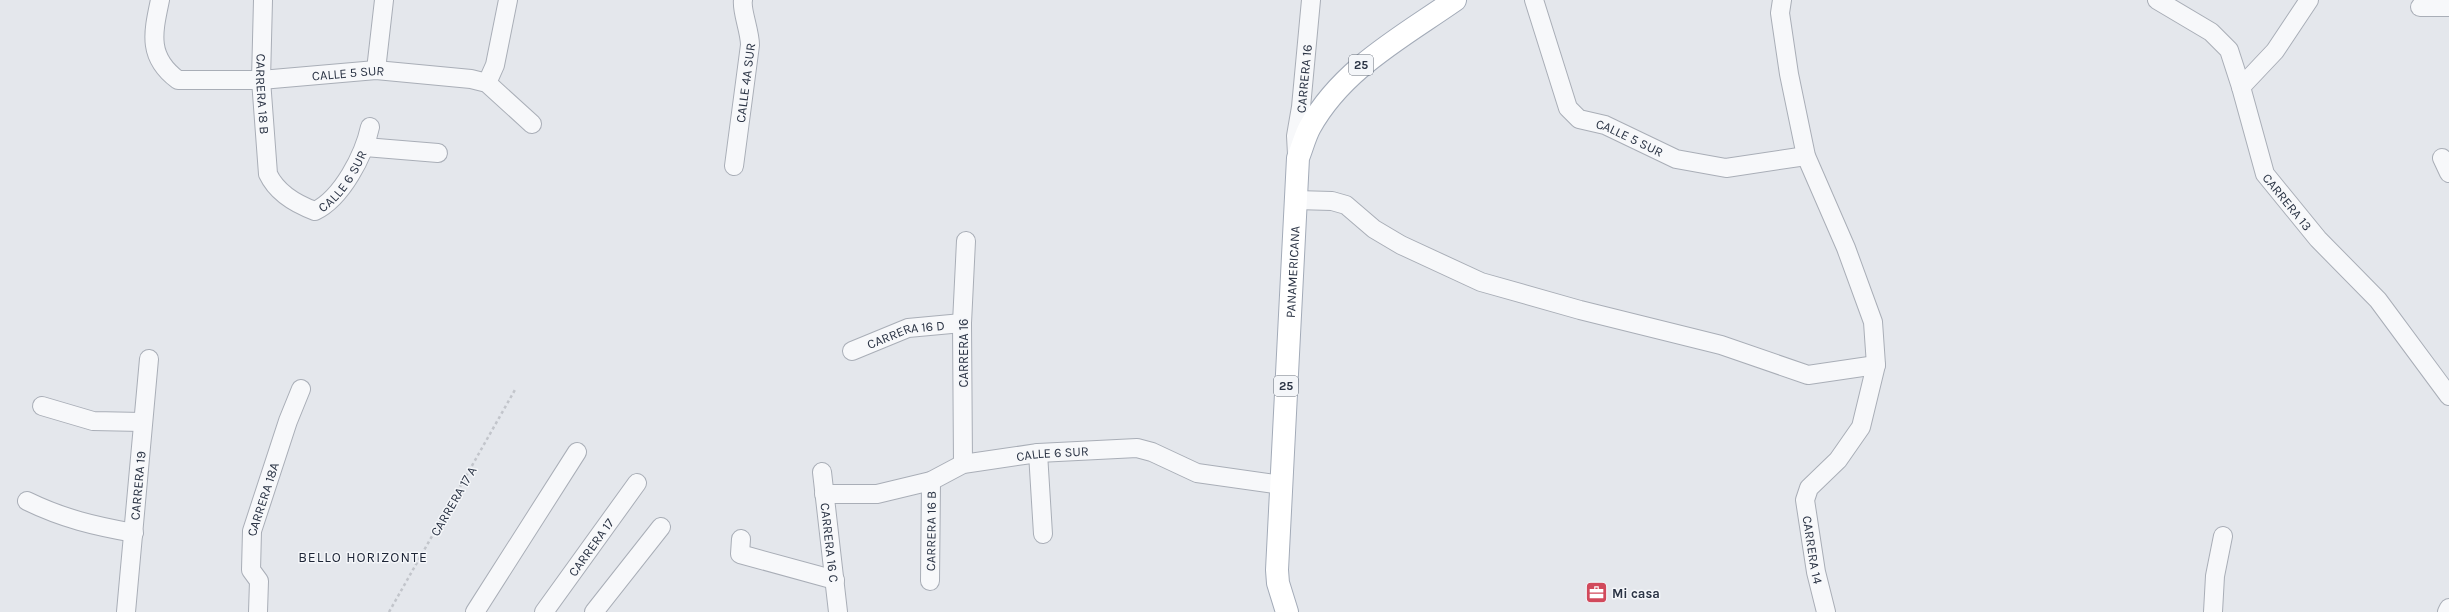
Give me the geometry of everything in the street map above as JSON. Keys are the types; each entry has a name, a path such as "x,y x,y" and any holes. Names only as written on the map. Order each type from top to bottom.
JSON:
{"main road":[{"name":"PANAMERICANA","path":"1287,612 1278,583 1277,570 1298,158 1309,128 1340,85 1356,69 1455,0"}],"street":[{"name":"CALLE 5 SUR","path":"160,0 153,34 158,58 167,72 178,80 261,80 376,70 471,79 487,84 532,124"},
{"name":"CARRERA 18 B","path":"263,0 261,80 268,174 274,186"},
{"path":"376,70 384,0"},
{"path":"487,84 495,65 508,0"},
{"name":"CALLE 4A SUR","path":"734,166 750,45 750,30 742,4 743,0"},
{"name":"CARRERA 16","path":"1298,158 1296,136 1301,107 1311,0"},
{"name":"CALLE 5 SUR","path":"1534,0 1568,108 1579,119 1605,125 1676,159 1726,168 1806,156"},
{"path":"1296,200 1332,201 1346,205 1374,229 1401,245 1481,282 1580,310 1721,345 1808,375 1876,365 1873,322 1846,248 1806,156 1789,74 1780,13 1782,0"},
{"name":"CARRERA 13","path":"2157,0 2211,32 2228,50 2241,87 2265,174 2318,239 2378,300 2449,396"},
{"path":"2241,87 2275,51 2309,0"},
{"path":"2420,7 2449,7"},
{"path":"365,147 370,127"},
{"name":"CALLE 6 SUR","path":"274,186 301,206 315,211 326,205 356,165 365,147 438,153"},
{"name":"CARRERA 16","path":"963,464 962,323 966,241"},
{"name":"CARRERA 16 D","path":"852,351 908,328 962,323"},
{"name":"CARRERA 19","path":"126,612 149,358"},
{"name":"CARRERA 14","path":"1826,612 1807,520 1805,500 1809,488 1838,460 1861,427 1876,365"},
{"name":"CARRERA 18A","path":"258,612 259,581 251,570 252,531 288,421 301,389"},
{"path":"42,406 93,421 142,422"},
{"name":"CALLE 6 SUR","path":"824,494 877,494 931,481 963,464 1038,453 1138,448 1152,452 1197,473 1281,485"},
{"path":"474,612 577,452"},
{"path":"1038,453 1043,534"},
{"name":"CARRERA 16 C","path":"822,472 838,612"},
{"name":"CARRERA 16 B","path":"930,581 931,481"},
{"name":"CARRERA 17","path":"544,612 637,483"},
{"path":"28,500 46,510 88,525 134,533"},
{"path":"594,612 661,527"},
{"path":"2213,612 2215,576 2223,536"},
{"path":"740,546 835,580"},
{"path":"2446,612 2449,608"}],"path":[{"name":"CARRERA 17 A","path":"389,612 516,388"}],"place":[{"name":"Mi casa","path":"1596,593"}],"district":[{"name":"BELLO HORIZONTE","path":"363,557"}]}
